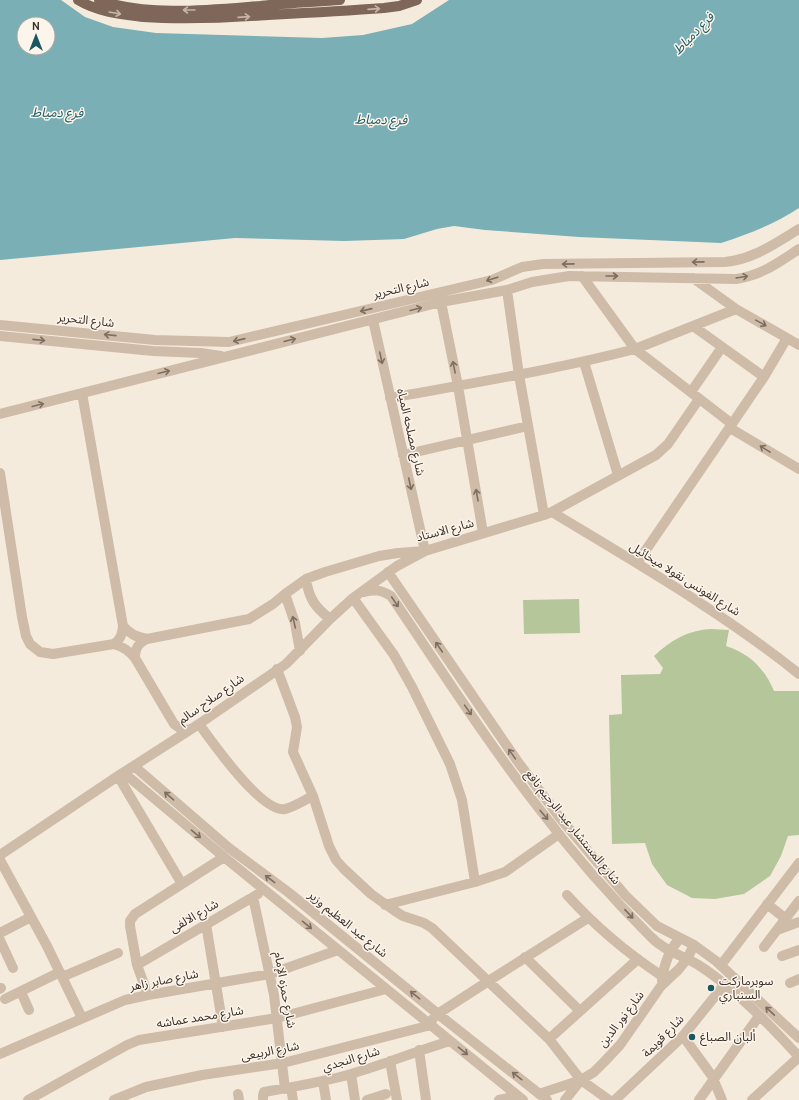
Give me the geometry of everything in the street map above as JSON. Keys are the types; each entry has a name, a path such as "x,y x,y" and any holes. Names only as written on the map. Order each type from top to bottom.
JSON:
{"main road":[{"path":"78,0 111,13 150,17 203,19 340,0"},
{"path":"98,0 111,4 176,10 261,11 384,8 399,6 417,0"}],"street":[{"name":"شارع التحرير","path":"0,325 155,340 229,342 492,280 522,267 549,264 736,261 758,253 799,229"},
{"name":"شارع التحرير","path":"0,414 441,302 507,290 552,279 569,276 736,278 753,276 769,269 799,250"},
{"path":"549,264 544,267 544,272 547,277 552,279"},
{"path":"517,269 522,271 524,275 524,282 521,286"},
{"path":"582,276 635,349 691,392 731,426 799,469"},
{"path":"693,278 736,309 799,345"},
{"path":"507,290 528,426 548,513"},
{"path":"441,302 458,386 483,533"},
{"path":"390,398 584,362 635,349 736,309"},
{"name":"شارع مصلحه المياه","path":"373,320 425,551"},
{"path":"693,326 764,377"},
{"name":"شارع التحرير","path":"0,336 153,351 201,353 226,356"},
{"path":"637,563 764,377 787,338"},
{"path":"691,392 722,347"},
{"path":"584,362 618,475"},
{"path":"0,473 22,617 26,636 30,644 40,652 53,654 114,644 120,640 122,626 82,393"},
{"name":"شارع الاستاد","path":"147,639 249,619 273,604 306,579 379,556 425,551 548,513 656,455 668,444 699,399"},
{"path":"403,455 528,426"},
{"name":"شارع الفونس نقولا ميخائيل","path":"548,513 637,563 724,618 768,649 799,674"},
{"name":"شارع صلاح سالم","path":"0,855 199,724 286,664 330,619 358,595 388,572 425,551"},
{"name":"شارع المستشار عبد الرحيم نافع","path":"388,572 483,713 518,762 560,818 625,895 649,920 667,932 694,945 721,965 798,1036"},
{"path":"306,579 312,602 330,619"},
{"name":"شارع المستشار عبد الرحيم نافع","path":"358,595 372,590 382,590 391,596 509,769 541,812 587,868 623,908 657,943 670,952 699,966 724,985 759,1016 799,1056"},
{"path":"285,594 294,623 300,651"},
{"path":"358,595 412,686 450,764 462,800 475,882"},
{"path":"122,626 137,638 147,639"},
{"path":"135,658 135,650 137,646 139,643 147,639"},
{"path":"114,644 130,651 174,724 189,730"},
{"path":"277,669 295,717 296,732 293,752 313,796 329,846 336,860 371,894 385,905 403,916 424,923 432,928 487,982 549,1039 581,1080 608,1100"},
{"path":"169,717 172,734 170,743"},
{"path":"199,724 226,761 267,803 277,808 284,809 313,796"},
{"name":"شارع عبد العظيم وزير","path":"134,766 229,848 288,892 426,1005 543,1097"},
{"path":"121,774 521,1098"},
{"path":"121,774 182,884"},
{"path":"385,905 475,882 505,872 560,834"},
{"path":"148,994 137,964 130,926 132,917 224,858"},
{"path":"0,860 61,974 82,1018"},
{"path":"721,965 799,863"},
{"name":"شارع الالفى","path":"137,964 264,890"},
{"path":"279,902 282,902 288,898 288,892"},
{"path":"567,895 588,918 638,959 662,976"},
{"name":"شارع حمزه الإمام","path":"253,896 278,1018 283,1063 288,1088 293,1100"},
{"path":"764,948 799,901"},
{"path":"294,914 296,907 303,904"},
{"path":"767,904 786,919"},
{"path":"0,933 31,917"},
{"path":"430,1025 433,1018 438,1014 588,918"},
{"path":"777,930 799,922"},
{"path":"206,924 223,1027"},
{"name":"شارع نور الدين","path":"661,986 665,963 670,952 680,938"},
{"path":"0,940 14,968"},
{"name":"شارع نور الدين","path":"543,1097 581,1080 594,1072 620,1045 661,986 686,959 694,945"},
{"name":"شارع صابر زاهر","path":"0,1054 125,1000 148,994 270,974 338,950"},
{"path":"782,956 799,950"},
{"path":"5,1000 61,974 118,953"},
{"path":"525,958 580,1011"},
{"path":"549,1039 638,959"},
{"name":"شارع قويمة","path":"615,1100 683,1036 724,985"},
{"name":"شارع محمد عماشه","path":"28,1100 127,1045 140,1040 278,1018 386,989"},
{"path":"21,992 29,1010"},
{"path":"418,1014 423,1012 426,1005"},
{"path":"699,1100 759,1016"},
{"name":"شارع الربيعى","path":"114,1100 132,1096 146,1087 202,1075 283,1063 430,1025"},
{"path":"683,1036 714,1080 722,1100"},
{"name":"شارع النجدي","path":"263,1100 264,1092 351,1074 419,1050 450,1041"},
{"path":"419,1050 426,1100"},
{"path":"752,1100 799,1056"},
{"path":"390,1061 397,1100"},
{"path":"351,1074 355,1100"},
{"name":"شارع نور الدين","path":"565,1100 581,1080"},
{"path":"323,1081 326,1100"},
{"path":"367,1100 386,1094"},
{"path":"499,1100 521,1098"}],"green space":[{"path":"579,599 580,633 524,634 523,600"},
{"path":"711,629 729,630 726,646 742,653 755,663 766,675 774,691 799,691 799,835 788,836 781,856 770,876 744,894 715,899 692,898 667,885 652,864 645,843 612,844 609,715 622,714 621,675 660,674 663,668 654,656 660,650 687,634 695,631"}],"water":[{"name":"فرع دمياط","path":"0,0 61,0 85,17 113,27 156,33 322,38 363,35 412,24 449,0 799,0 799,208 761,228 721,243 579,237 485,230 454,226 437,229 404,239 344,241 235,238 0,260"}],"place":[{"name":"سوبرماركت السنباري","path":"711,988"},
{"name":"ألبان الصباغ","path":"692,1037"}]}
